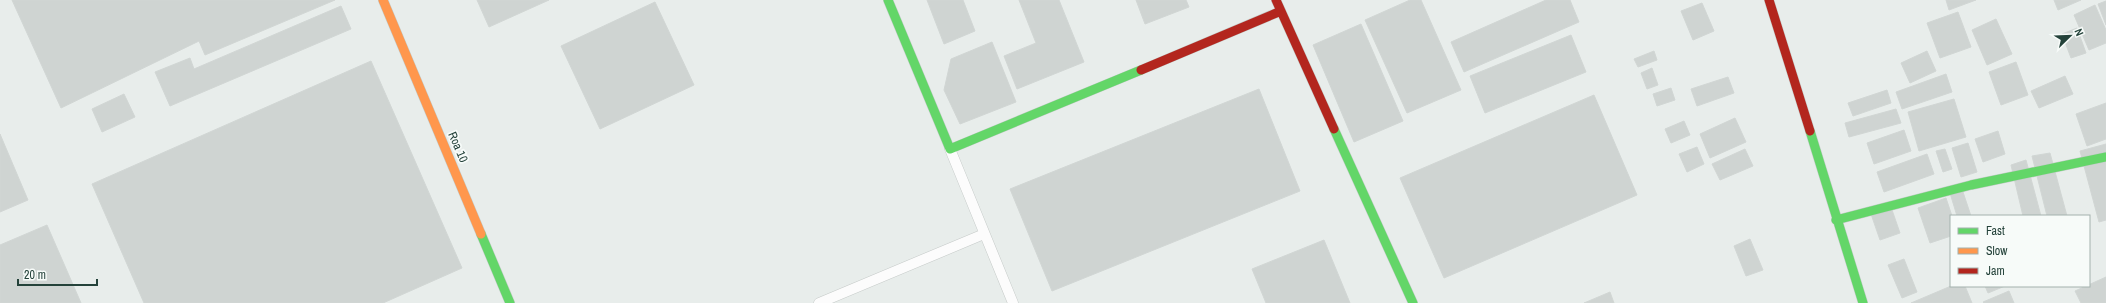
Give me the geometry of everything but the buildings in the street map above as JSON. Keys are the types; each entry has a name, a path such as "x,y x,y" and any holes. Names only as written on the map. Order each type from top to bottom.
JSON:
{"street":[{"name":"Roa 10","path":"383,0 510,303"},
{"path":"888,0 950,149 1281,11"},
{"path":"1276,0 1413,303"},
{"path":"1769,0 1862,303"},
{"path":"1836,220 1971,185 2106,158"}],"lane":[{"path":"950,149 1013,303"},
{"path":"819,303 984,234"}],"traffic: fast":[{"path":"888,0 950,149 1141,70"},
{"path":"1334,129 1413,303"},
{"path":"1810,131 1863,303"},
{"path":"1836,220 1971,185 2106,157"},
{"path":"481,234 510,303"}],"traffic: slow":[{"path":"383,0 481,234"}],"traffic: jam":[{"path":"1276,0 1334,129"},
{"path":"1769,0 1810,131"},
{"path":"1141,70 1281,11"}]}
